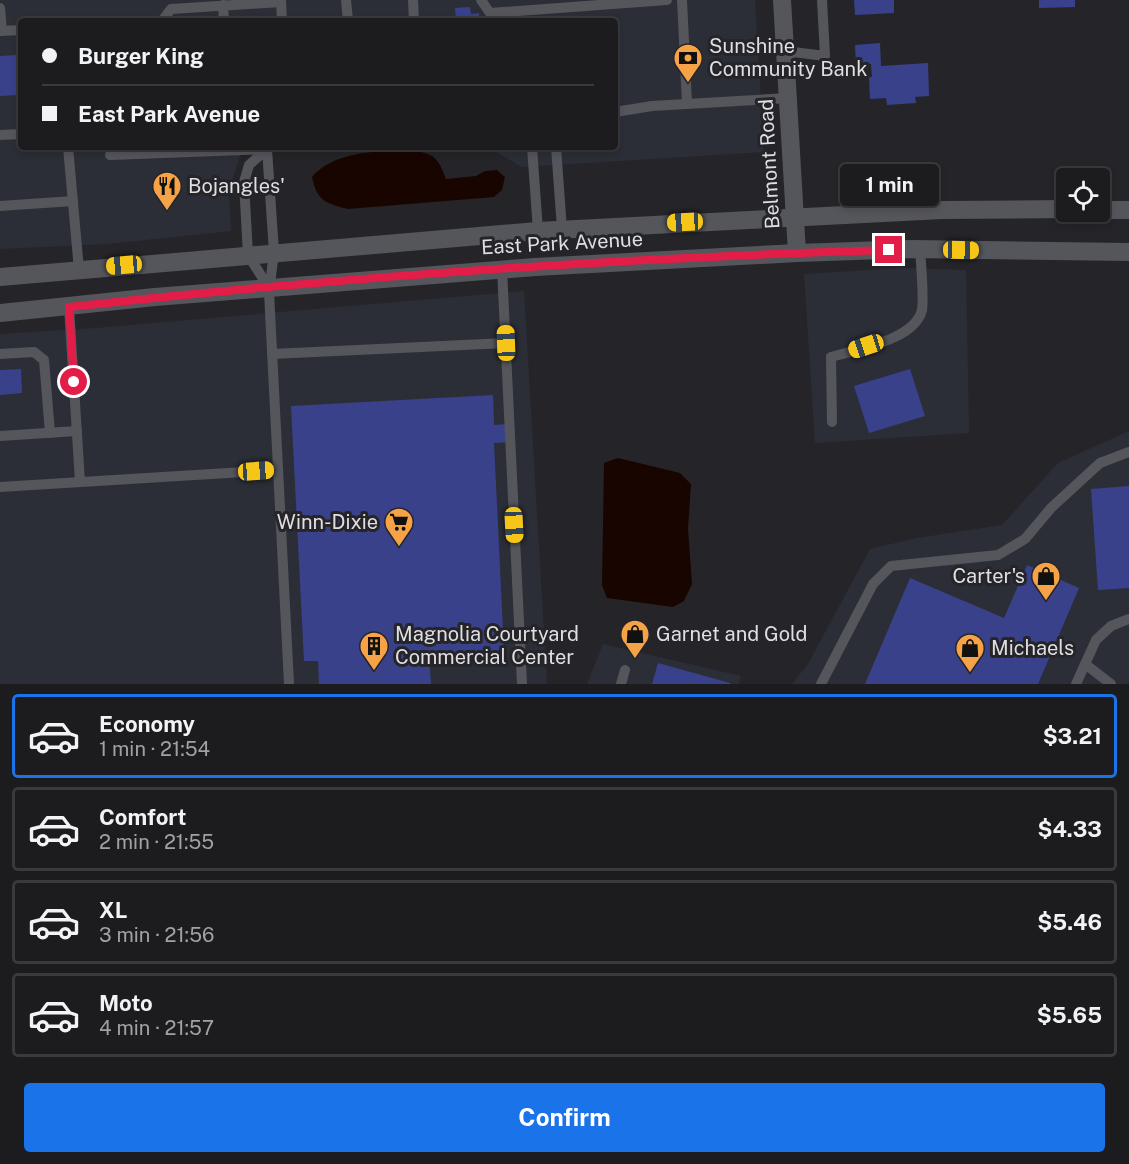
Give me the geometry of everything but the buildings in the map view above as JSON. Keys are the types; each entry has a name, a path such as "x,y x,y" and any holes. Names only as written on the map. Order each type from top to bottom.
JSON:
{"main road":[{"name":"Belmont Road","path":"782,0 797,253"},
{"name":"East Park Avenue","path":"0,277 562,229 942,210 1056,209"},
{"path":"1110,210 1129,210"},
{"name":"East Park Avenue","path":"0,313 155,297 502,269 797,253 920,249 1129,252"}],"lane":[{"path":"346,0 348,18"},
{"path":"413,0 414,18"},
{"path":"481,0 490,13 667,0"},
{"path":"682,0 687,104"},
{"path":"785,51 825,56 822,0"},
{"path":"164,18 171,9 281,1 282,18"},
{"path":"223,5 224,18"},
{"path":"0,8 1,31 18,30"},
{"path":"618,112 652,106 788,98"},
{"path":"0,135 18,134"},
{"path":"68,150 79,270"},
{"path":"110,155 155,150"},
{"path":"266,150 249,165 244,182 248,255 269,288"},
{"path":"268,150 274,252 269,288 289,684"},
{"path":"532,150 538,231"},
{"path":"556,150 562,229"},
{"path":"0,206 73,201"},
{"path":"832,422 831,357 900,335 915,324 922,309 920,249"},
{"path":"502,269 522,684"},
{"path":"69,307 80,482"},
{"path":"272,354 506,343"},
{"path":"0,354 34,352 44,360 50,433"},
{"path":"0,436 77,431"},
{"path":"821,684 873,584 891,566 998,555 1025,539 1051,508 1100,463 1129,452"},
{"path":"0,487 278,470"},
{"path":"1076,684 1096,640 1111,626 1129,620"},
{"path":"1085,664 1111,684"},
{"path":"621,684 625,670"}],"shaded area":[{"path":"0,0 755,0 764,152 522,167 493,150 618,150 618,18 18,18 18,150 242,150 229,190 231,231 107,244 0,249"},
{"path":"406,150 432,156 440,164 446,179 476,176 485,171 497,170 505,177 502,190 494,197 348,209 328,203 316,191 312,177 331,162 355,154"},
{"path":"901,268 966,270 969,433 815,443 804,274"},
{"path":"524,291 547,684 0,684 0,334 96,328"},
{"path":"1129,431 1129,684 792,684 808,664 870,549 917,538 1002,525 1058,463"},
{"path":"618,458 680,473 691,484 688,529 692,584 684,601 673,607 607,598 602,585 604,463"},
{"name":"Garnet and Gold","path":"603,644 741,676 739,684 587,684"}],"place":[{"name":"Sunshine Community Bank","path":"688,84"},
{"name":"Bojangles'","path":"167,212"},
{"name":"Winn-Dixie","path":"399,548"},
{"name":"Carter's","path":"1046,602"},
{"name":"Garnet and Gold","path":"635,660"},
{"name":"Magnolia Courtyard Commercial Center","path":"374,672"},
{"name":"Michaels","path":"970,674"}],"route":[{"path":"74,382 69,307 155,297 502,269 889,250"}]}
